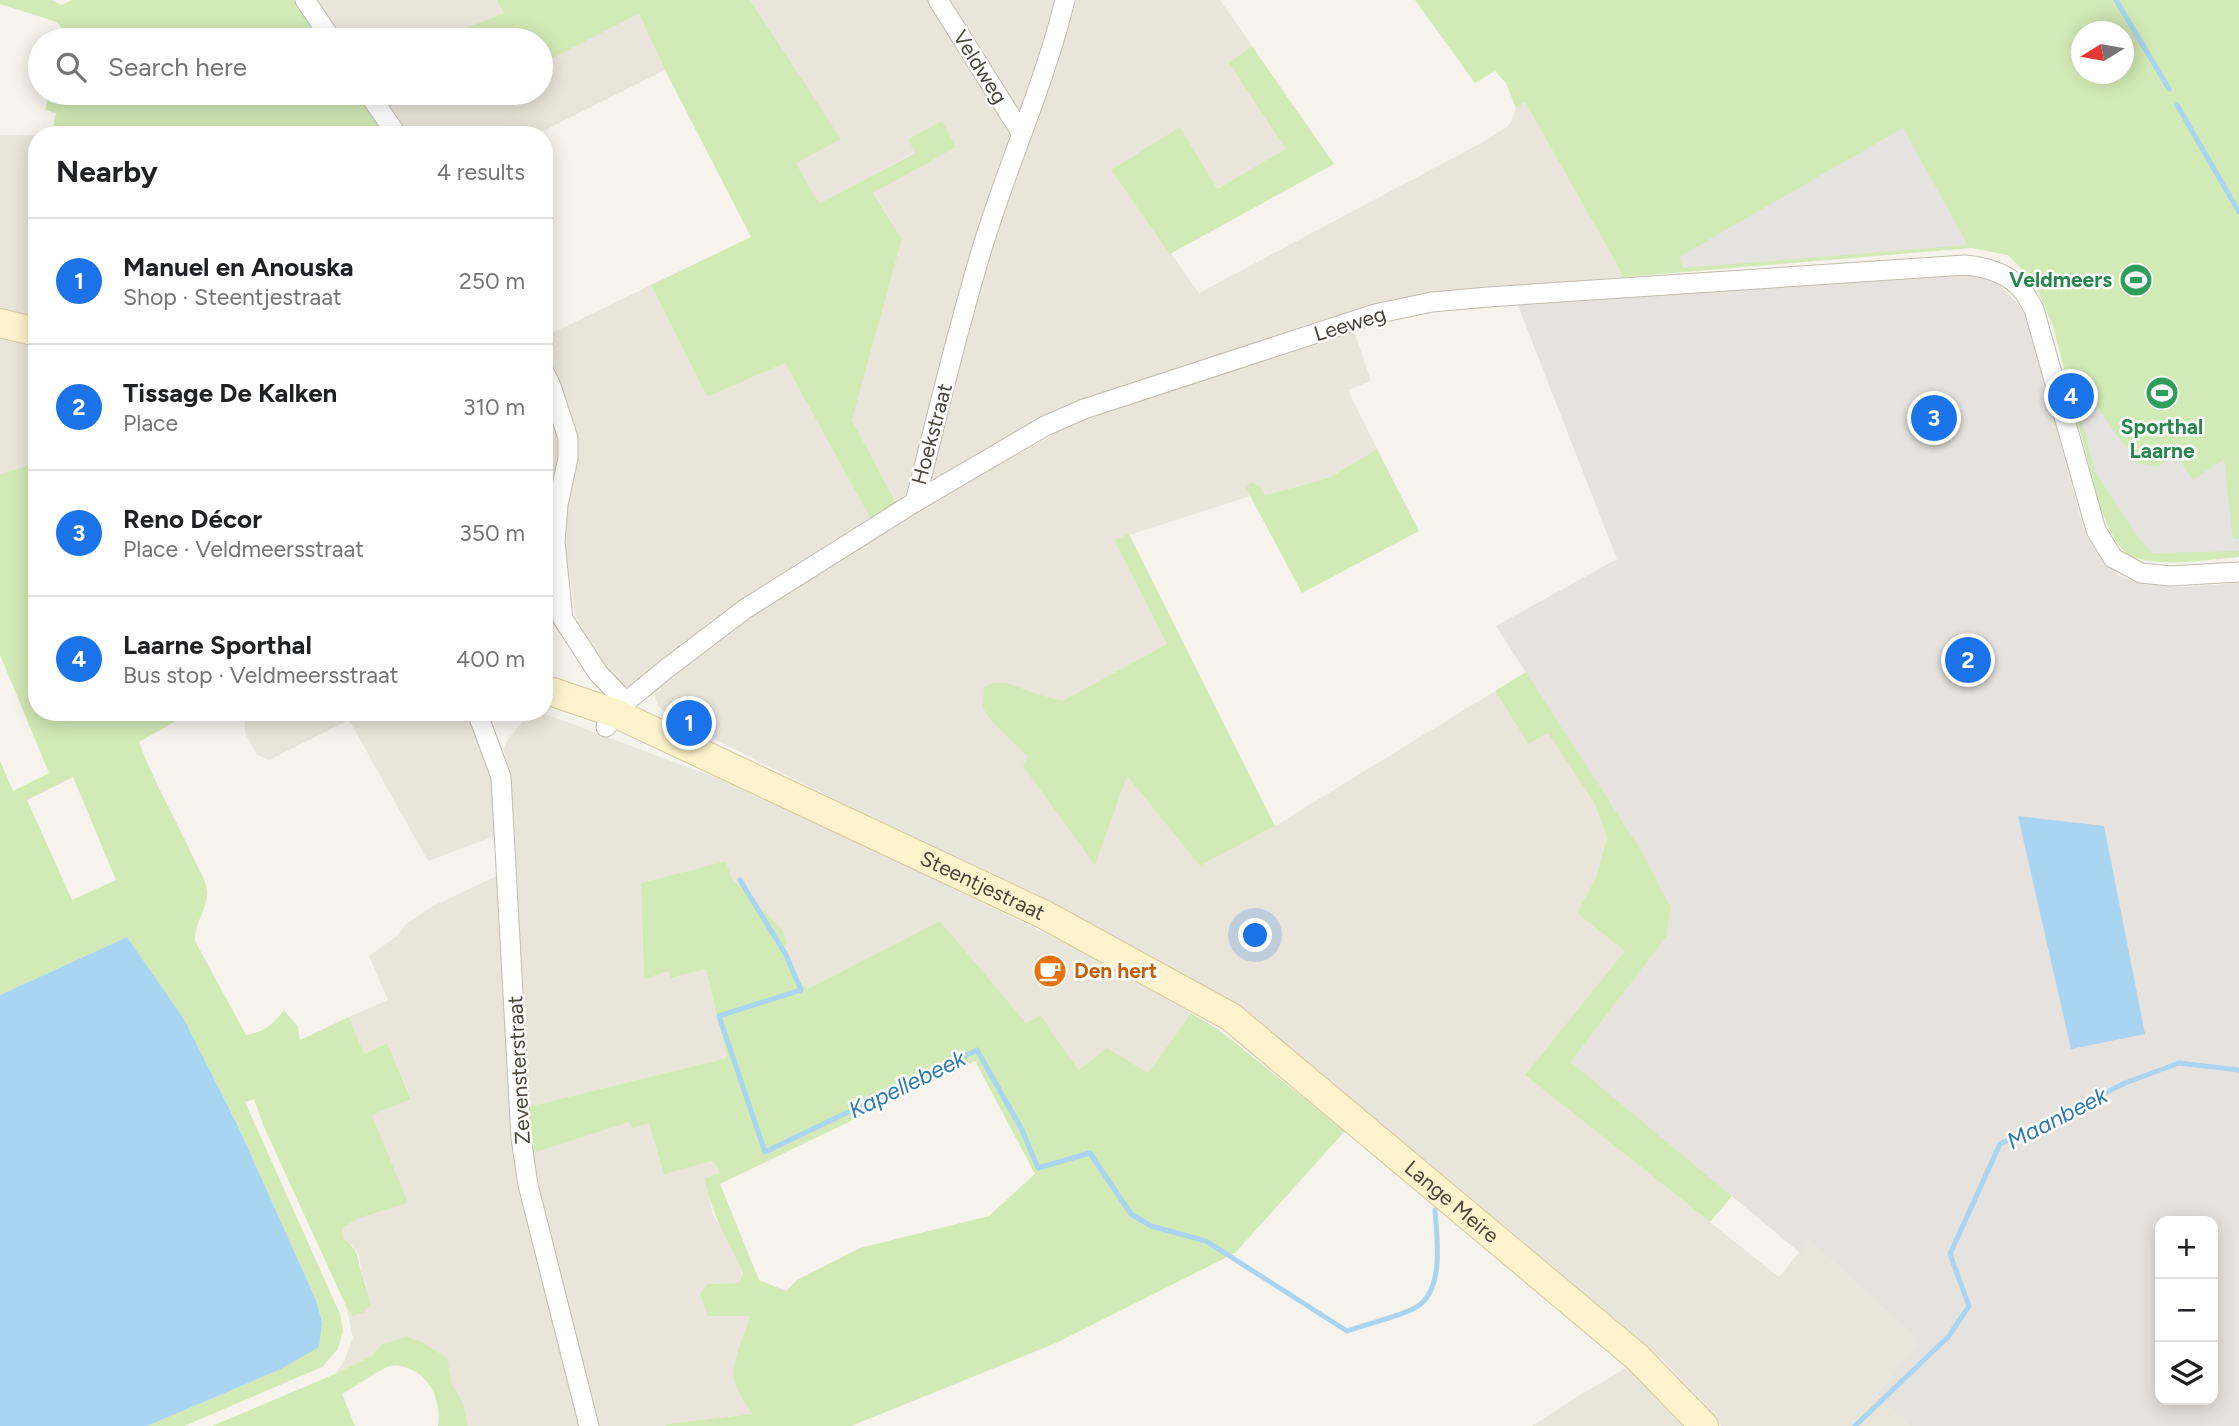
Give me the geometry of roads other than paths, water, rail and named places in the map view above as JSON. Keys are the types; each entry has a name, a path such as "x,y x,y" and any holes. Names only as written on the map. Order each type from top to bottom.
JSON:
{"street":[{"path":"305,0 324,28"},
{"name":"Veldweg","path":"938,0 1022,134"},
{"name":"Hoekstraat","path":"617,714 666,669 745,609 915,502 985,238 1065,0"},
{"path":"377,105 391,126"},
{"name":"Leeweg","path":"915,502 1045,426 1084,409 1375,314 1432,302 1488,296 1965,265 1986,267 2006,277 2022,289 2034,309 2096,530 2113,558 2141,573 2170,576 2239,572"},
{"path":"0,323 28,330"},
{"path":"553,392 569,438 555,542 563,619 598,673 617,714"},
{"name":"Steentjestraat","path":"553,692 617,714 1045,915 1186,991"},
{"name":"Steentjestraat","path":"553,705 617,714"},
{"name":"Zevensterstraat","path":"480,721 501,777 521,1138 528,1185 589,1426"},
{"name":"Lange Meire","path":"1186,991 1231,1017 1637,1357 1704,1426"}],"water":[{"path":"2018,816 2104,826 2145,1034 2071,1049"},
{"path":"127,937 184,1019 237,1124 316,1300 322,1322 319,1347 279,1370 147,1426 0,1426 0,995"}],"waterway":[{"path":"2116,0 2169,89"},
{"path":"2177,105 2239,212"},
{"name":"Kapellebeek","path":"740,880 786,955 801,990 719,1016 765,1152 977,1050 1022,1130 1038,1168 1090,1153 1131,1214 1151,1226 1206,1241 1347,1331 1408,1311 1425,1300 1431,1290 1437,1264 1435,1210"},
{"name":"Maanbeek","path":"1855,1426 1948,1337 1969,1306 1950,1254 2000,1144 2125,1083 2179,1063 2239,1070"}],"place":[{"name":"Veldmeers","path":"2136,280"},
{"name":"Sporthal Laarne","path":"2162,393"},
{"name":"Laarne Sporthal","path":"2071,396"},
{"name":"Reno Décor","path":"1934,418"},
{"name":"Tissage De Kalken","path":"1968,660"},
{"name":"Manuel en Anouska","path":"689,723"},
{"name":"Den hert","path":"1050,971"}]}
